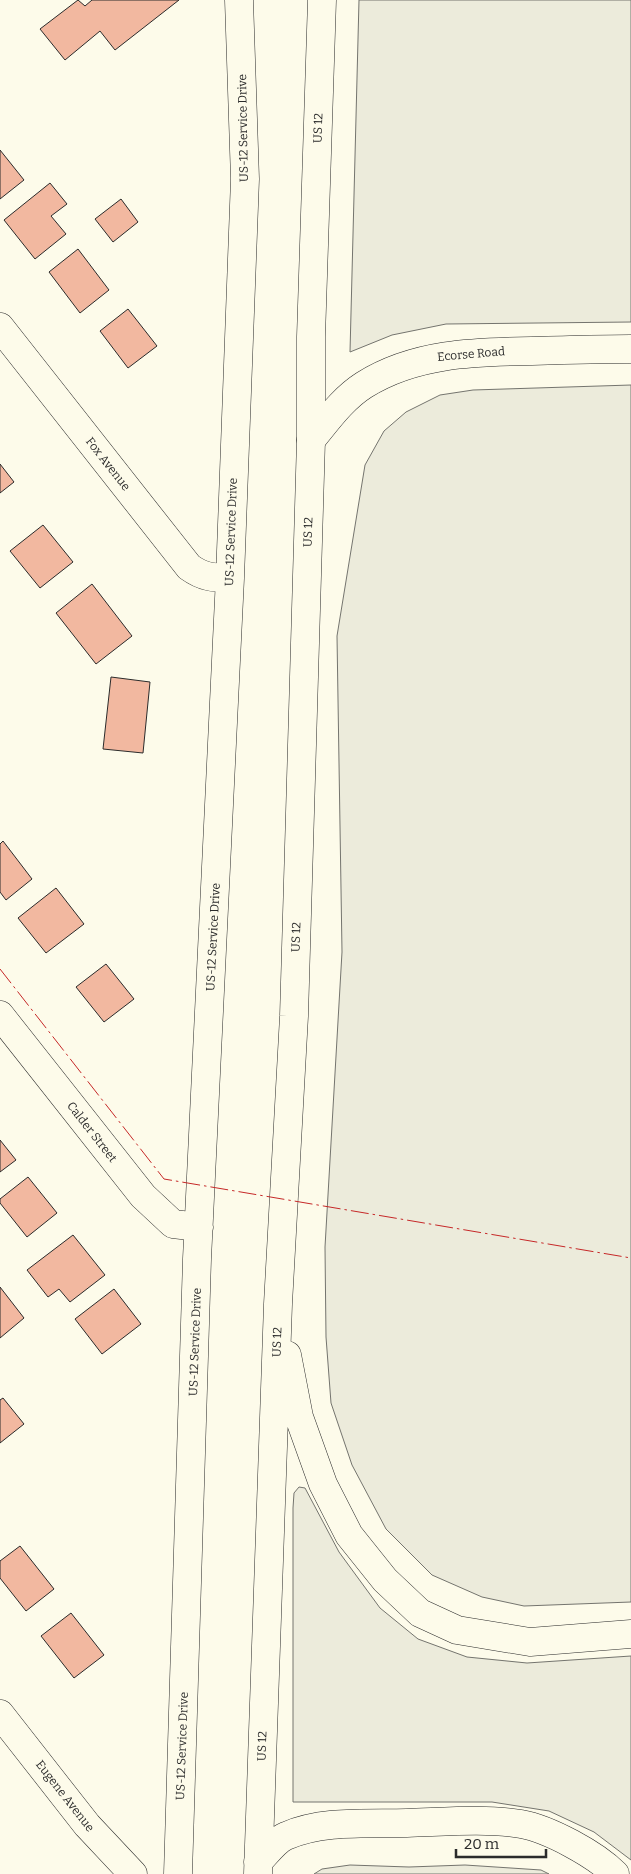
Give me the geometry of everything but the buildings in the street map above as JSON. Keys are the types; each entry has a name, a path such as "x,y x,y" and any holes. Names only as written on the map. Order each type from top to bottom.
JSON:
{"main road":[{"name":"US-12 Service Drive","path":"178,1874 199,1226 230,578 245,179 239,0"},
{"name":"US 12","path":"258,1868 278,1304 294,1016 310,440 311,337 322,0"},
{"name":"Fox Avenue","path":"0,327 189,567 199,574 209,577 230,578"},
{"name":"Ecorse Road","path":"310,440 342,403 363,386 396,369 428,358 461,353 498,351 631,349"},
{"name":"Calder Street","path":"0,1015 143,1196 173,1224 199,1226"},
{"path":"278,1304 299,1417 323,1484 349,1534 385,1580 420,1613 457,1630 530,1642 631,1634"},
{"name":"Eugene Avenue","path":"0,1714 87,1825 133,1874"},
{"path":"258,1868 283,1836 307,1828 358,1824 472,1821 522,1824 555,1836 584,1850 615,1874"}],"shaded area":[{"path":"359,0 631,0 631,322 446,324 392,335 350,352"},
{"path":"631,385 631,1602 524,1606 482,1597 432,1575 386,1529 352,1465 331,1403 326,1337 325,1247 342,952 337,636 365,465 384,431 406,412 440,395 473,390"},
{"path":"299,1487 305,1488 339,1552 380,1608 418,1639 467,1657 527,1663 631,1656 631,1860 594,1832 549,1811 492,1802 293,1802 293,1508 294,1493"},
{"path":"350,1865 409,1867 465,1865 541,1870 549,1874 314,1874 322,1869"}],"power":[{"path":"0,969 164,1179 631,1258"}]}
